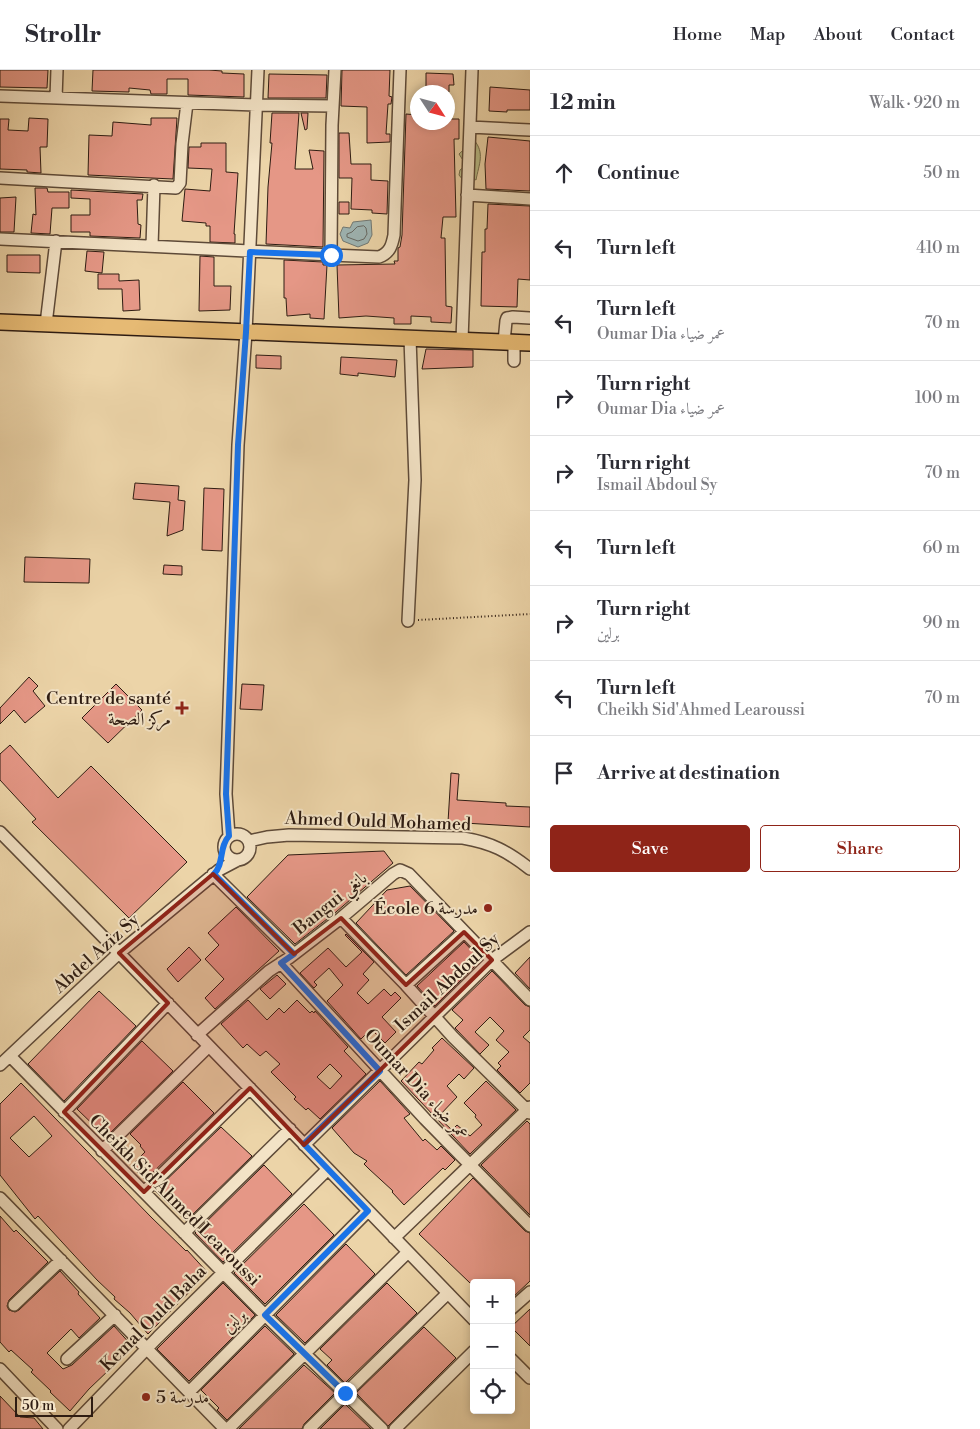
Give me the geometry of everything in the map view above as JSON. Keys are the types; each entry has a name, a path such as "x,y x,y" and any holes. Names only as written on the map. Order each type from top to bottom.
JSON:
{"main road":[{"path":"0,322 530,343"}],"street":[{"path":"56,98 57,70"},
{"path":"258,70 233,573 226,794 229,836 225,842 216,872 294,954"},
{"path":"331,255 335,70"},
{"path":"0,239 250,252 379,257 385,255 392,244 400,70"},
{"path":"462,340 472,70"},
{"path":"0,96 333,106"},
{"path":"0,178 154,186 173,189 180,183 187,103"},
{"path":"470,127 530,130"},
{"path":"152,246 154,186"},
{"path":"467,195 530,199"},
{"path":"46,324 56,241"},
{"path":"514,361 506,321 508,318 513,317 530,318"},
{"path":"408,621 415,480 410,338"},
{"path":"0,832 119,952 470,1316"},
{"path":"224,849 231,858 238,860 247,855 249,851 249,841 246,838 238,834 229,836"},
{"name":"Ahmed Ould Mohamed","path":"249,841 289,834 463,838 490,844 503,850 530,869"},
{"name":"Abdel Aziz Sy","path":"0,1065 119,952 216,872 238,860"},
{"name":"Bangui بانغي","path":"197,1035 269,971 341,918 400,870 409,874 464,932"},
{"path":"341,918 453,1037 529,1110 394,1238"},
{"path":"406,985 464,932 530,1000"},
{"name":"Ismail Abdoul Sy","path":"304,1144 492,960 530,932"},
{"name":"Oumar Dia عمر ضياء","path":"281,963 380,1071 530,1226"},
{"path":"64,1112 168,1003"},
{"path":"102,1151 209,1046"},
{"name":"Cheikh Sid'Ahmed Learoussi","path":"10,1056 265,1315 382,1429"},
{"path":"144,1192 250,1088"},
{"path":"184,1233 290,1129"},
{"name":"Kemal Ould Baha","path":"69,1429 147,1348 328,1170"},
{"path":"2,1205 61,1260 226,1429 408,1252"},
{"name":"برلين","path":"189,1392 368,1211"},
{"path":"14,1305 61,1260"},
{"path":"515,1305 530,1292"},
{"path":"309,1429 448,1293"},
{"path":"67,1359 114,1315"},
{"path":"395,1429 470,1355"},
{"path":"515,1363 530,1378"},
{"path":"0,1369 57,1429"}],"path":[{"path":"408,621 530,614"}],"highlighted area":[{"path":"213,874 294,954 341,918 406,985 464,932 492,960 304,1145 250,1088 144,1192 64,1112 168,1003 119,953"}],"green space":[{"path":"474,140 480,154 480,164 476,180 470,177 463,180 459,175 460,170 466,165 459,154"}],"water":[{"path":"371,220 372,235 368,243 358,247 343,241 340,234 343,227 350,228 353,222"}],"building":[{"path":"0,70 48,70 47,88 0,87"},
{"path":"93,70 209,70 222,71 222,73 244,74 244,97 188,95 188,79 167,79 167,94 151,94 150,90 129,88 129,92 92,91"},
{"path":"342,70 390,70 389,96 392,97 391,104 388,104 386,134 390,134 390,142 367,143 367,107 341,106"},
{"path":"426,73 453,74 454,85 426,85"},
{"path":"269,74 327,75 326,98 268,98"},
{"path":"490,87 530,90 530,110 489,111"},
{"path":"272,113 299,113 295,169 313,169 309,150 324,151 323,247 266,244"},
{"path":"301,113 308,113 307,129 305,130"},
{"path":"406,114 410,114 410,130 455,130 455,119 459,119 459,139 454,139 456,217 443,217 441,238 445,238 446,306 452,307 451,323 431,322 431,317 411,316 411,324 394,324 394,318 366,316 339,318 337,265 395,264 394,261 398,261 398,248 400,247"},
{"path":"29,118 48,119 47,147 40,147 41,173 27,172 27,170 0,169 0,119 9,119 8,130 28,131"},
{"path":"151,118 177,118 173,179 88,175 89,135 112,136 113,122 151,125"},
{"path":"339,133 349,133 351,164 371,164 371,180 388,181 387,214 372,213 372,210 351,209 352,178 339,178"},
{"path":"488,137 530,141 530,191 486,189 485,164"},
{"path":"201,143 226,143 226,172 238,173 235,243 210,242 210,226 206,226 206,223 182,221 185,189 210,191 212,169 188,168 189,147 201,147"},
{"path":"35,188 47,188 48,192 69,192 69,208 52,208 50,234 31,233 33,214 36,215"},
{"path":"71,190 143,194 142,200 137,200 138,224 141,225 140,238 90,236 90,232 71,232 71,215 90,215 90,199 71,198"},
{"path":"16,197 14,232 0,232 0,198"},
{"path":"339,202 349,202 349,214 339,214"},
{"path":"488,204 530,206 530,280 518,279 517,307 481,306 482,252 485,252"},
{"path":"87,251 104,252 102,273 85,271"},
{"path":"7,255 40,255 40,273 7,272"},
{"path":"200,256 214,257 214,286 231,286 230,310 199,311"},
{"path":"284,260 323,262 323,265 327,265 324,319 310,318 310,314 287,316 286,298 284,298"},
{"path":"98,274 119,274 119,281 139,280 140,310 123,311 122,289 98,289"},
{"path":"426,349 473,350 473,367 422,369"},
{"path":"256,355 281,356 281,369 256,368"},
{"path":"341,357 397,360 395,377 358,373 358,376 340,374"},
{"path":"135,483 179,486 178,500 185,501 183,530 167,536 170,502 133,499"},
{"path":"204,488 224,489 222,551 202,550"},
{"path":"25,557 90,559 89,583 24,582"},
{"path":"164,565 182,566 182,575 163,574"},
{"path":"29,677 38,686 33,691 45,706 25,723 14,710 0,724 0,708"},
{"path":"116,684 142,710 108,743 82,718"},
{"path":"242,684 264,685 262,710 240,709"},
{"path":"10,745 58,798 91,766 187,862 129,918 32,822 36,819 0,780 0,754"},
{"path":"451,773 459,774 457,800 506,803 506,806 530,807 530,827 448,822"},
{"path":"384,851 393,863 295,944 247,897 288,855"},
{"path":"410,886 454,931 406,975 356,923 387,890"},
{"path":"236,907 279,951 215,1009 205,998 224,979 205,959 219,945 208,933"},
{"path":"346,934 374,962 363,974 369,980 357,993 368,1004 384,989 391,996 395,992 401,998 382,1017 396,1032 385,1043 371,1029 361,1039 327,1001 343,985 329,968 314,982 317,985 314,988 300,973 328,948 346,967 362,952"},
{"path":"464,942 481,960 435,1006 417,986"},
{"path":"189,947 201,960 178,982 167,969"},
{"path":"530,957 530,989 515,973"},
{"path":"492,971 525,1005 530,1007 530,1030 523,1037 530,1043 530,1083 520,1093 497,1070 501,1066 498,1063 509,1052 496,1040 504,1031 490,1017 475,1032 489,1045 480,1054 455,1028 463,1020 452,1010"},
{"path":"277,975 286,984 270,999 260,989"},
{"path":"99,991 136,1026 64,1101 28,1064"},
{"path":"248,1000 267,1020 279,1008 284,1013 297,1000 310,1013 315,1011 348,1047 344,1051 366,1074 320,1119 294,1099 296,1097 271,1072 280,1064 266,1051 260,1056 247,1044 243,1048 221,1024","holes":["330,1064 342,1076 330,1089 317,1077"]},
{"path":"442,1038 474,1068 464,1079 459,1074 447,1086 457,1097 438,1117 452,1130 457,1125 470,1136 482,1125 475,1117 476,1115 464,1103 486,1081 516,1110 470,1154 401,1081 419,1062 422,1064 434,1050 432,1048"},
{"path":"142,1041 173,1071 106,1137 77,1109"},
{"path":"380,1081 410,1114 404,1118 423,1141 425,1139 437,1150 441,1146 455,1160 445,1170 443,1168 404,1205 393,1191 364,1164 367,1161 354,1153 332,1128"},
{"path":"183,1082 214,1113 145,1180 131,1166 145,1152 130,1134"},
{"path":"21,1083 208,1273 148,1334 38,1216 35,1219 0,1175 0,1104","holes":["34,1116 52,1136 29,1157 10,1138"]},
{"path":"527,1121 530,1124 530,1215 481,1165"},
{"path":"221,1127 252,1156 186,1221 155,1191"},
{"path":"264,1165 292,1194 223,1262 195,1233"},
{"path":"473,1178 525,1231 530,1233 530,1281 515,1295 515,1279 470,1279 470,1283 419,1234"},
{"path":"304,1204 334,1235 265,1304 234,1273"},
{"path":"0,1216 14,1232 16,1230 48,1262 9,1300 7,1306 9,1310 15,1312 19,1310 60,1271 100,1318 79,1338 71,1329 47,1353 63,1369 72,1365 114,1326 133,1347 89,1389 70,1411 31,1372 33,1370 11,1350 9,1352 0,1342"},
{"path":"346,1244 375,1274 305,1343 276,1315"},
{"path":"223,1283 255,1315 189,1381 157,1349"},
{"path":"387,1283 417,1313 345,1383 327,1365 332,1360 320,1349"},
{"path":"530,1309 530,1346 515,1331 515,1323"},
{"path":"265,1326 294,1354 227,1420 217,1410 219,1408 201,1390"},
{"path":"424,1327 456,1358 388,1426 356,1393"},
{"path":"304,1365 335,1393 304,1424 302,1429 239,1429"},
{"path":"0,1396 20,1417 34,1418 43,1429 0,1429"},
{"path":"345,1404 371,1429 320,1429"}],"place":[{"name":"Centre de santé مركز الصحة","path":"182,708"},
{"name":"École 6 مدرسة","path":"488,908"},
{"name":"مدرسة 5","path":"146,1397"}],"route":[{"path":"331,255 250,252 238,445 226,794 229,836 224,845 219,862 219,870 214,874 294,954 281,963 380,1071 304,1144 368,1211 265,1315 345,1393"}]}
